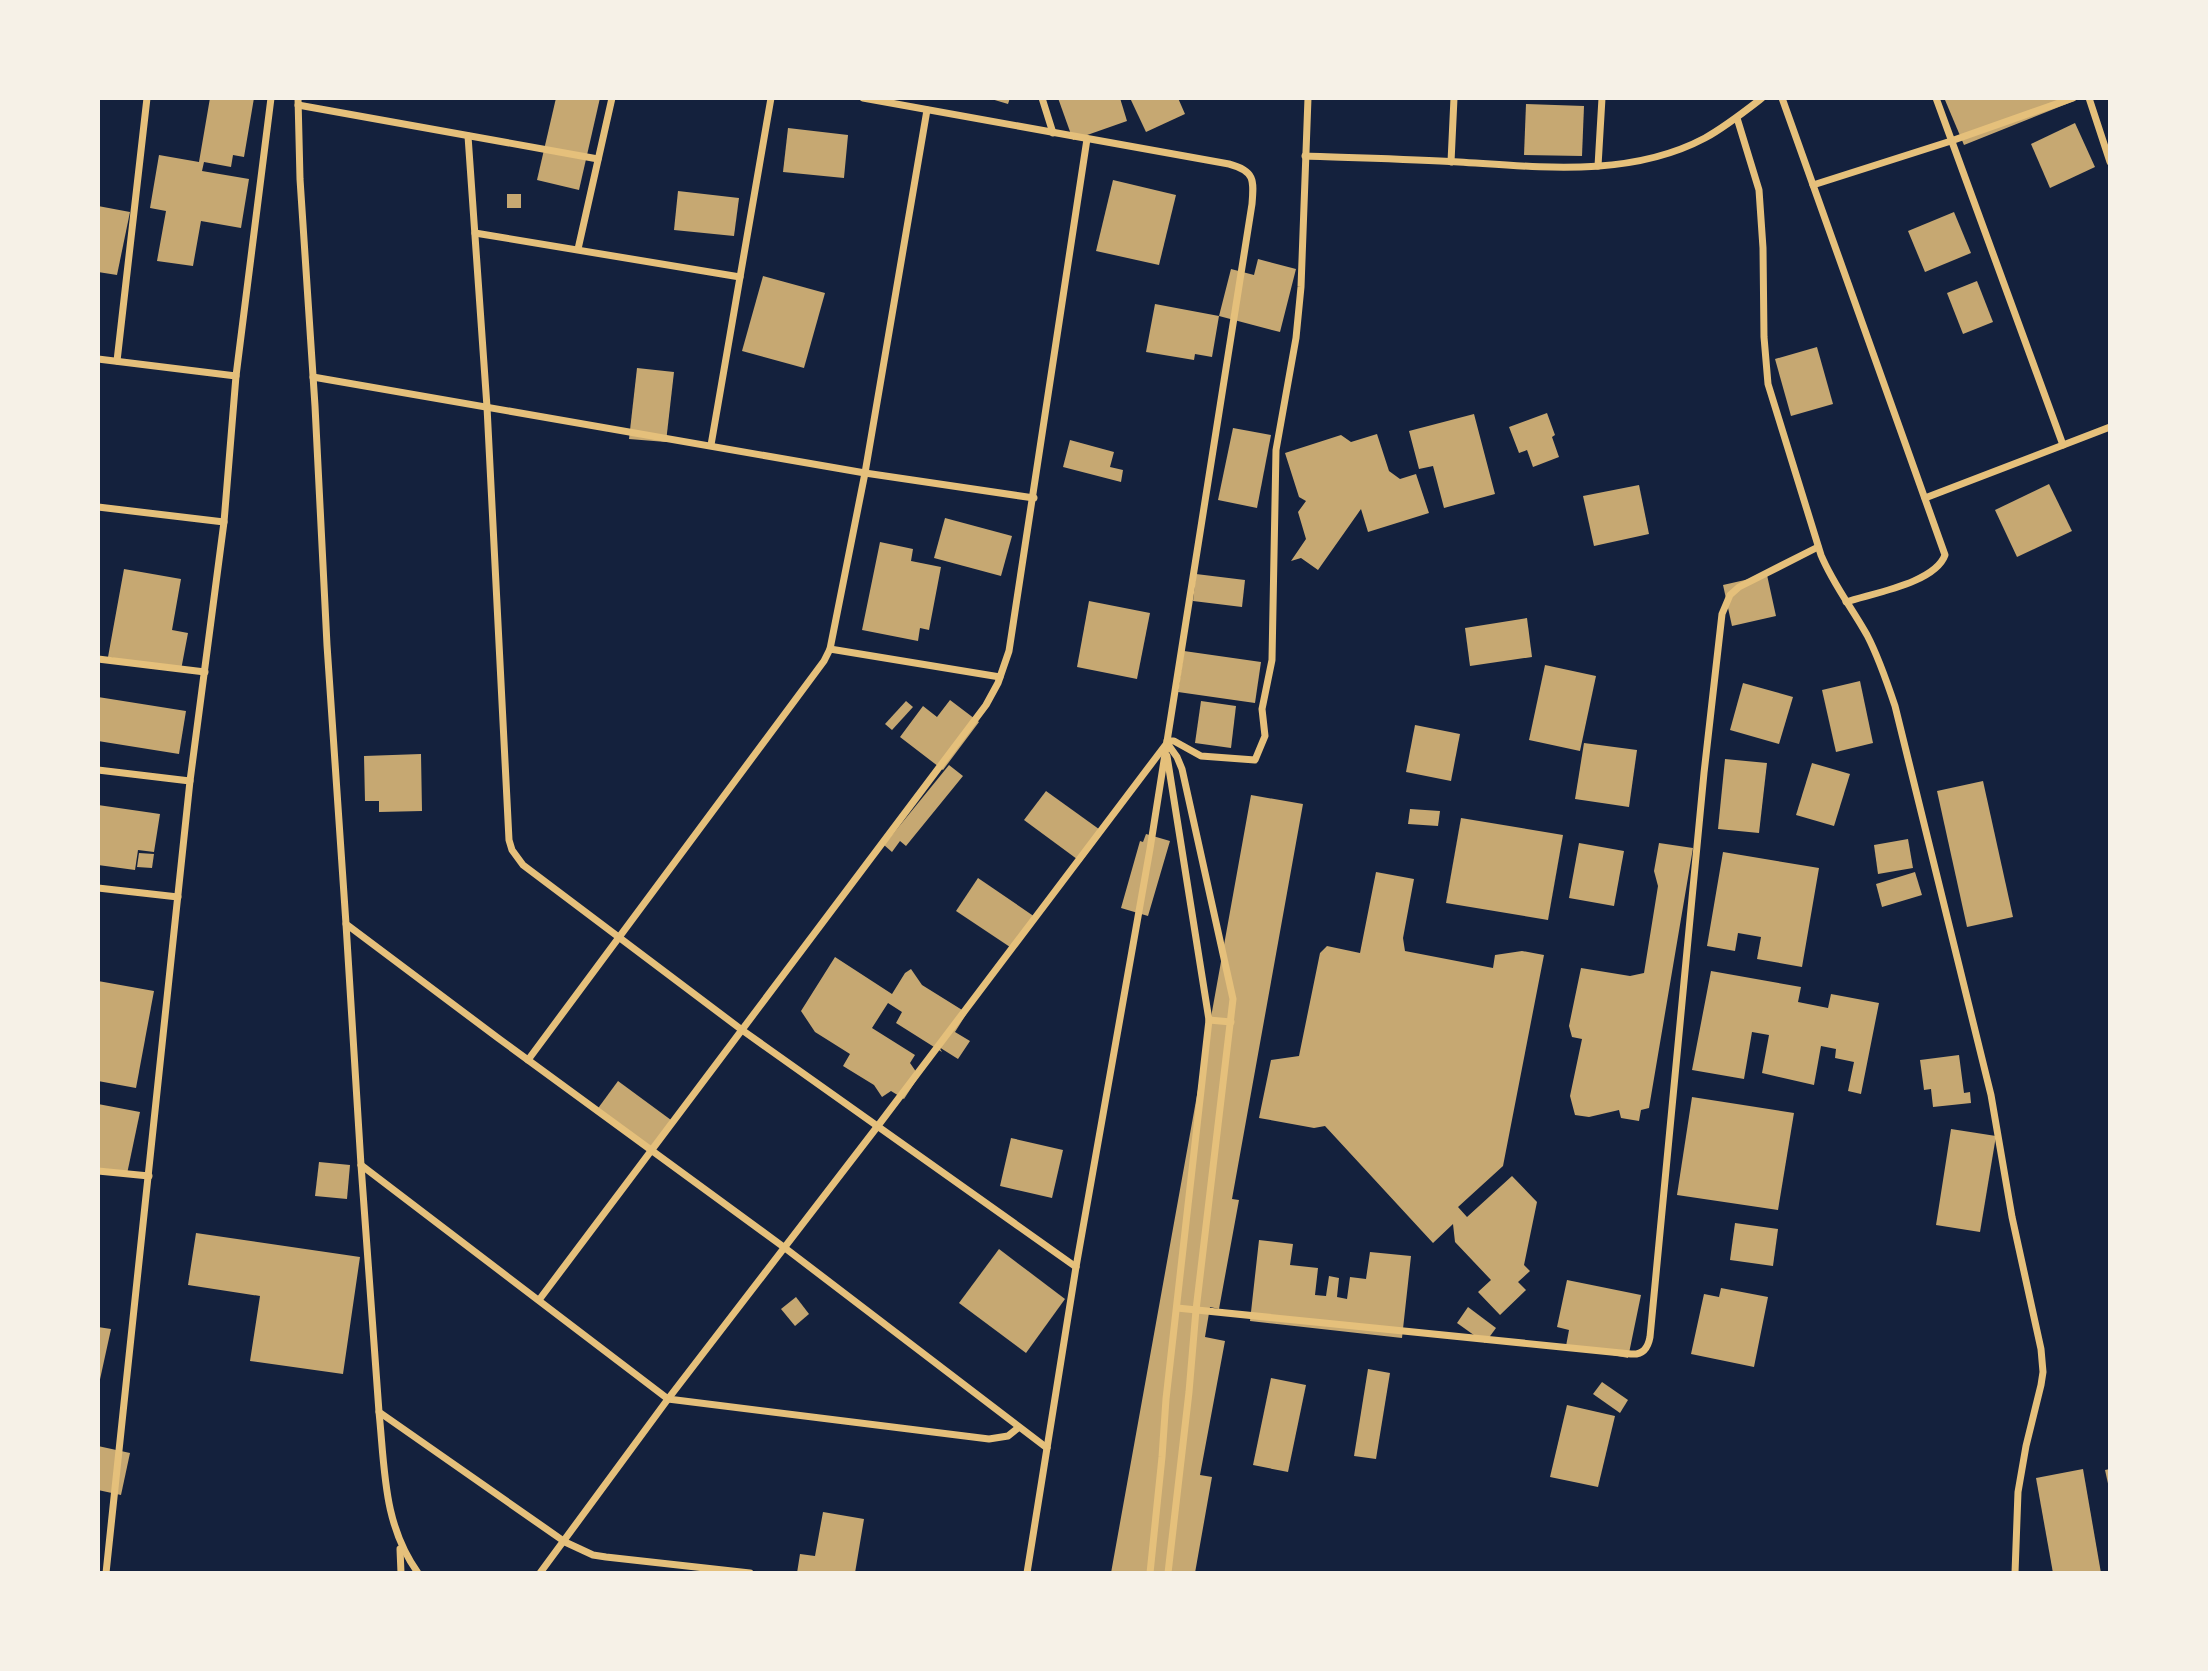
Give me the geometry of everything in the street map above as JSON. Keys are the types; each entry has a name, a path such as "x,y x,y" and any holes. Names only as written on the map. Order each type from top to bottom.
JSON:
{"street":[{"path":"117,361 147,98"},
{"path":"106,1573 190,781 224,522 236,376 271,98"},
{"path":"578,249 612,98"},
{"path":"711,445 771,98"},
{"path":"863,98 1238,167 1251,174 1252,180 1252,204 1167,744 1076,1268 1027,1573"},
{"path":"1042,98 1053,133"},
{"path":"540,1573 668,1399 1167,744 1174,741 1201,756 1255,760 1265,736 1262,709 1270,680 1274,636 1276,450 1297,325 1303,259 1308,98"},
{"path":"1451,162 1454,98"},
{"path":"1598,166 1602,98"},
{"path":"1305,156 1540,167 1598,166 1634,161 1673,151 1704,138 1737,118 1762,98"},
{"path":"1782,98 1945,555 1930,574 1846,602"},
{"path":"1936,98 2063,445"},
{"path":"1813,185 2073,98"},
{"path":"2089,98 2110,162"},
{"path":"401,1573 400,1545 388,1498 379,1412 361,1165 327,645 300,179 298,102 598,159"},
{"path":"528,1060 792,705 830,649 865,473 926,110"},
{"path":"1737,118 1759,190 1763,248 1764,345 1768,384 1818,547 1829,573 1881,664 1895,706 1991,1095 2014,1227 2038,1332 2043,1373 2020,1472 2015,1520 2015,1573"},
{"path":"468,136 487,407 509,840 512,850 523,865 742,1030 1076,1268"},
{"path":"539,1300 986,705 1000,677 1009,651 1034,498 1087,139"},
{"path":"475,233 740,277"},
{"path":"98,359 236,376"},
{"path":"313,377 865,473 1034,498"},
{"path":"1925,498 2110,427"},
{"path":"98,507 224,522"},
{"path":"1177,1308 1631,1354 1640,1353 1647,1348 1659,1256 1704,773 1722,614 1730,595 1739,587 1818,547"},
{"path":"830,649 1000,677"},
{"path":"98,659 205,672"},
{"path":"1150,1573 1209,1020 1167,744"},
{"path":"1167,744 1182,769 1233,999 1196,1310 1180,1486 1168,1573"},
{"path":"98,771 190,781"},
{"path":"98,888 178,897"},
{"path":"346,924 785,1248 1047,1448"},
{"path":"1209,1020 1231,1022"},
{"path":"361,1165 668,1399 989,1439 1008,1436 1018,1428"},
{"path":"98,1171 149,1176"},
{"path":"379,1412 565,1542 593,1555 750,1573"},
{"path":"400,1545 418,1573"}],"building":[{"path":"210,98 254,98 244,157 233,155 231,167 204,162 202,171 249,179 241,228 201,221 193,266 157,261 166,211 150,208 159,155 199,162"},
{"path":"556,98 600,98 579,190 537,180"},
{"path":"988,98 1010,98 1008,104"},
{"path":"1058,98 1120,98 1127,121 1073,140"},
{"path":"1130,98 1178,98 1185,114 1146,132"},
{"path":"2072,98 2074,101 1964,145 1945,100"},
{"path":"1526,104 1584,106 1582,156 1524,155"},
{"path":"2075,123 2095,167 2050,188 2031,144"},
{"path":"788,128 848,135 844,178 783,172"},
{"path":"1113,180 1176,195 1159,265 1096,251"},
{"path":"678,191 739,198 734,236 674,230"},
{"path":"507,194 521,194 521,208 507,208"},
{"path":"98,206 130,212 117,275 98,272"},
{"path":"1954,212 1971,253 1925,272 1908,231"},
{"path":"1258,259 1296,269 1280,332 1219,316 1231,269 1254,275"},
{"path":"763,276 825,293 804,368 742,351"},
{"path":"1977,281 1993,322 1963,334 1947,293"},
{"path":"1155,304 1219,316 1212,357 1195,354 1194,360 1146,352"},
{"path":"1817,347 1833,404 1791,416 1775,359"},
{"path":"637,368 674,372 666,442 629,439"},
{"path":"1547,413 1559,457 1533,467 1527,450 1519,453 1509,427"},
{"path":"1474,414 1495,494 1444,508 1433,466 1419,469 1409,431"},
{"path":"1233,428 1271,435 1257,508 1218,500"},
{"path":"1377,434 1389,471 1400,479 1416,474 1429,513 1368,532 1361,509 1318,570 1301,558 1291,561 1306,539 1298,512 1306,501 1299,497 1285,453 1341,435 1351,442"},
{"path":"1070,440 1114,452 1110,467 1123,470 1121,482 1063,467"},
{"path":"2049,484 2072,531 2017,557 1995,510"},
{"path":"1639,485 1649,534 1594,546 1583,496"},
{"path":"945,518 1012,536 1001,576 934,558"},
{"path":"880,542 913,549 911,561 941,567 929,630 920,628 918,641 862,630"},
{"path":"124,569 181,579 172,630 188,633 181,670 108,657"},
{"path":"1196,574 1245,580 1242,607 1193,601"},
{"path":"1767,575 1776,616 1732,626 1723,585"},
{"path":"1089,601 1150,613 1137,679 1077,667"},
{"path":"1527,618 1532,657 1470,666 1465,628"},
{"path":"1184,651 1261,662 1255,703 1178,692"},
{"path":"1545,665 1596,676 1580,751 1529,740"},
{"path":"1860,681 1873,743 1836,752 1822,690"},
{"path":"1743,683 1793,697 1779,744 1730,730"},
{"path":"98,697 186,711 179,754 98,741"},
{"path":"950,700 979,722 943,770 900,737 923,706 937,717"},
{"path":"906,701 913,707 892,730 885,724"},
{"path":"1201,701 1236,706 1231,748 1195,743"},
{"path":"1415,725 1460,734 1451,781 1406,772"},
{"path":"1584,743 1637,750 1629,807 1575,799"},
{"path":"421,754 422,811 379,812 379,801 365,801 364,756"},
{"path":"1725,759 1767,763 1759,833 1718,829"},
{"path":"1812,763 1850,774 1834,826 1796,815"},
{"path":"949,765 963,776 906,846 900,841 892,852 884,845"},
{"path":"1983,781 2013,917 1967,927 1937,791"},
{"path":"1046,791 1103,832 1081,862 1024,820"},
{"path":"1251,795 1303,804 1232,1199 1239,1200 1219,1309 1210,1307 1205,1337 1225,1341 1200,1475 1212,1477 1195,1573 1111,1573"},
{"path":"98,805 160,814 154,852 138,850 135,870 98,865"},
{"path":"1410,809 1440,811 1438,826 1408,824"},
{"path":"1461,818 1563,835 1548,920 1446,903"},
{"path":"1146,834 1170,841 1148,916 1121,908 1140,841 1143,842"},
{"path":"1908,839 1913,868 1878,874 1874,845"},
{"path":"1579,843 1624,851 1614,906 1569,898"},
{"path":"1659,843 1693,848 1649,1108 1641,1110 1639,1121 1621,1118 1619,1110 1589,1117 1575,1115 1570,1096 1582,1039 1572,1037 1569,1026 1581,968 1630,976 1644,973 1658,886 1654,871"},
{"path":"1723,852 1819,868 1802,967 1757,959 1761,937 1738,933 1735,951 1707,946"},
{"path":"139,853 154,854 152,868 137,867"},
{"path":"1376,872 1414,879 1403,938 1405,951 1493,968 1495,955 1522,951 1544,955 1503,1166 1458,1207 1467,1217 1512,1176 1537,1202 1524,1265 1530,1271 1518,1282 1526,1290 1500,1315 1478,1292 1491,1280 1455,1242 1453,1224 1433,1243 1325,1126 1314,1128 1259,1118 1271,1060 1299,1056 1320,953 1327,946 1360,953"},
{"path":"1915,872 1922,895 1882,907 1876,884"},
{"path":"978,878 1035,917 1013,949 956,911"},
{"path":"835,957 892,994 905,973 911,969 922,985 967,1013 955,1032 970,1041 958,1059 896,1023 902,1012 888,1003 872,1028 915,1055 910,1063 919,1076 904,1099 891,1091 882,1097 874,1085 843,1066 850,1054 815,1032 801,1011"},
{"path":"1711,971 1801,987 1798,1002 1828,1008 1831,994 1879,1003 1861,1094 1848,1091 1854,1062 1835,1058 1836,1049 1821,1046 1814,1085 1762,1073 1769,1035 1752,1032 1744,1079 1692,1070"},
{"path":"98,981 154,991 136,1088 98,1081"},
{"path":"1959,1055 1964,1093 1970,1092 1971,1103 1933,1107 1931,1089 1924,1090 1920,1060"},
{"path":"618,1081 671,1120 649,1149 596,1111"},
{"path":"1692,1097 1794,1113 1778,1210 1677,1195"},
{"path":"98,1104 140,1112 127,1174 98,1168"},
{"path":"1951,1129 1996,1136 1980,1232 1936,1225"},
{"path":"1011,1138 1063,1150 1052,1198 1000,1186"},
{"path":"319,1162 350,1165 347,1199 315,1196"},
{"path":"1735,1223 1778,1229 1773,1266 1730,1260"},
{"path":"196,1233 360,1257 343,1374 250,1361 260,1296 188,1285"},
{"path":"1259,1240 1293,1244 1290,1265 1318,1268 1315,1295 1326,1296 1329,1276 1339,1278 1337,1297 1347,1299 1350,1277 1366,1279 1370,1252 1411,1256 1402,1338 1250,1321"},
{"path":"999,1249 1065,1299 1026,1353 959,1303"},
{"path":"1567,1280 1641,1295 1628,1358 1566,1346 1569,1330 1557,1327"},
{"path":"1721,1288 1768,1297 1754,1367 1691,1354 1704,1294 1719,1297"},
{"path":"796,1297 809,1314 795,1326 781,1309"},
{"path":"1468,1307 1496,1328 1485,1343 1457,1323"},
{"path":"98,1327 111,1329 99,1384 98,1384"},
{"path":"1368,1369 1390,1373 1376,1459 1354,1456"},
{"path":"1271,1378 1306,1385 1288,1472 1253,1465"},
{"path":"1602,1382 1628,1400 1620,1413 1593,1394"},
{"path":"1567,1405 1615,1416 1598,1487 1550,1477"},
{"path":"98,1446 130,1453 121,1495 98,1490"},
{"path":"2083,1469 2101,1573 2053,1573 2036,1478"},
{"path":"2110,1469 2110,1488 2109,1488 2105,1470"},
{"path":"823,1512 864,1519 855,1573 797,1573 800,1554 815,1556"}]}
